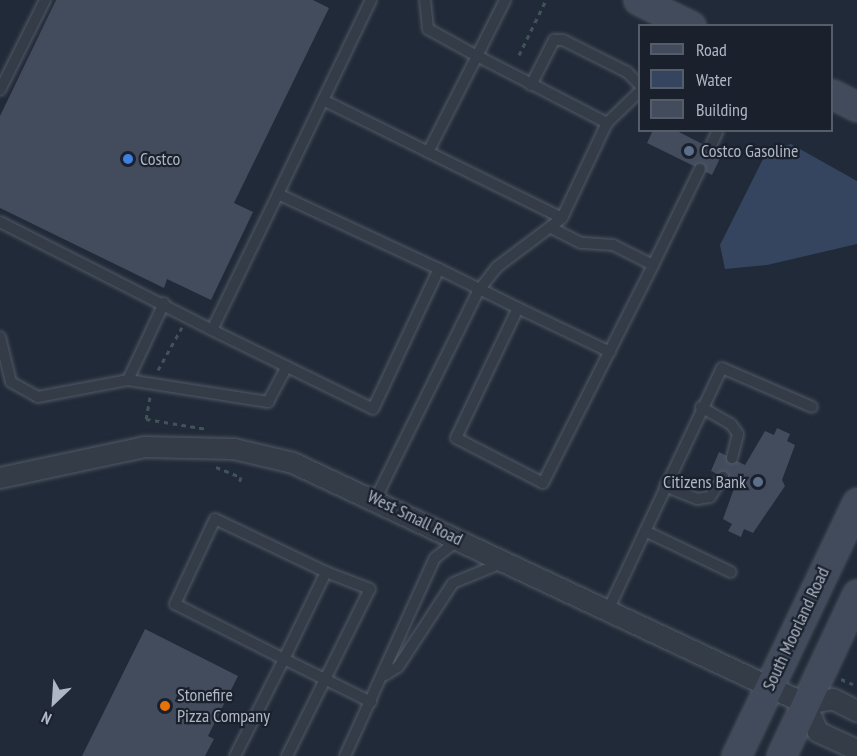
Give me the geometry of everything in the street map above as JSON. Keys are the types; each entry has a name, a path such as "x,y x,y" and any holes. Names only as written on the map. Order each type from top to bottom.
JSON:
{"main road":[{"path":"647,2 687,24"},
{"path":"833,95 857,107"},
{"name":"South Moorland Road","path":"736,756 857,502"},
{"path":"781,756 857,594"}],"street":[{"name":"West Small Road","path":"0,478 114,451 189,446 293,463 375,498 806,704"},
{"path":"857,711 833,699 806,704 818,732 857,750"}],"lane":[{"path":"0,90 45,0"},
{"path":"212,330 371,0"},
{"path":"425,0 425,25 477,56 607,123"},
{"path":"428,152 505,0"},
{"path":"531,85 555,40 563,40 627,72 638,84"},
{"path":"375,498 479,290 497,267 552,228 562,218 607,123 638,92"},
{"path":"323,100 562,218"},
{"path":"710,147 717,132"},
{"path":"518,308 456,438 532,478 548,480 700,169"},
{"path":"278,194 610,352"},
{"path":"0,222 373,409 438,269"},
{"path":"552,228 581,243 612,245 653,265"},
{"path":"128,380 164,303"},
{"path":"0,337 11,382 38,397 128,380 268,402 287,367"},
{"path":"609,608 717,373 727,367 812,407"},
{"path":"701,407 731,424 738,434 732,458"},
{"path":"665,486 697,499 710,497 723,477"},
{"path":"287,756 325,679 370,589 326,572 215,519 175,603 284,659 325,679 371,702"},
{"path":"645,531 731,572"},
{"path":"345,756 385,675 387,660 435,558 459,539"},
{"path":"385,675 398,667 453,583 506,561"},
{"path":"235,756 326,572"}],"path":[{"path":"519,55 546,0"}],"water":[{"path":"791,144 857,181 857,244 767,265 725,269 720,245 767,151"}],"building":[{"name":"Costco","path":"56,0 313,0 329,8 234,203 253,212 211,300 167,279 164,288 0,208 0,116"},
{"name":"Costco Gasoline","path":"652,132 679,132 722,154 712,175 647,143"},
{"name":"Citizens Bank","path":"777,428 790,434 787,441 795,445 782,480 785,486 753,533 744,529 741,537 728,531 732,524 723,519 736,483 711,471 719,452 745,465 765,431 774,435"},
{"name":"Stonefire Pizza Company","path":"145,629 238,676 208,736 214,739 205,756 82,756"}],"place":[{"name":"Costco Gasoline","path":"689,151"},
{"name":"Costco","path":"128,159"},
{"name":"Citizens Bank","path":"758,482"},
{"name":"Stonefire Pizza Company","path":"165,706"}]}
